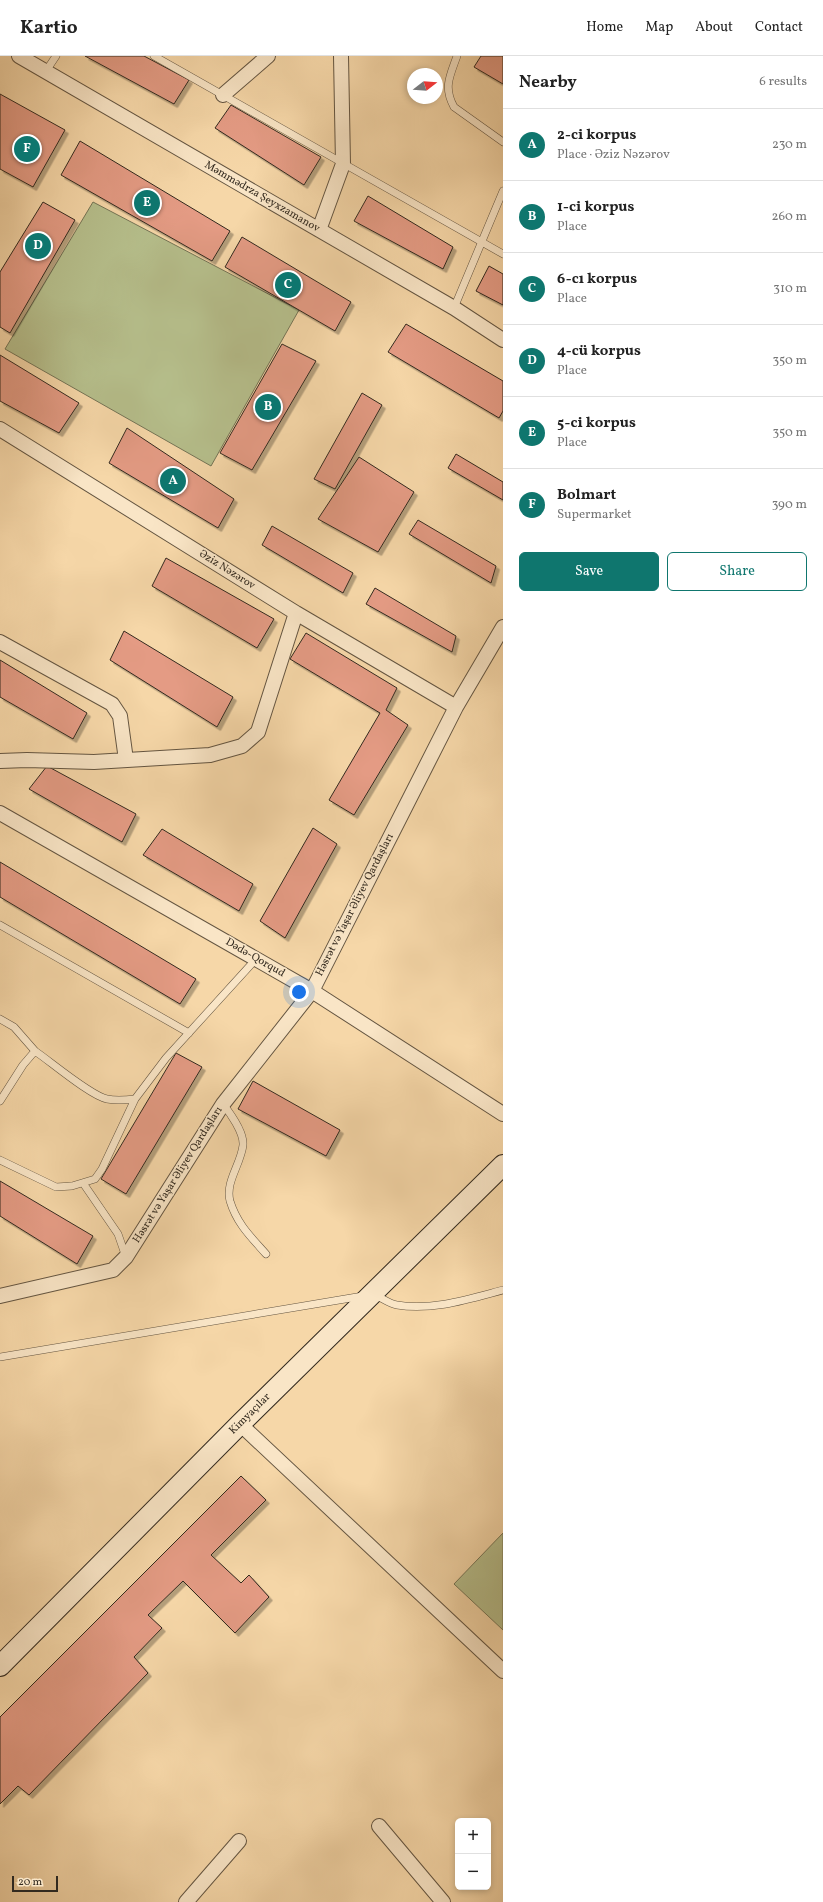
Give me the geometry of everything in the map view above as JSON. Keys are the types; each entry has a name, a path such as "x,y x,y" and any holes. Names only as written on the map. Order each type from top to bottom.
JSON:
{"street":[{"name":"Məmmədrza Şeyxzamanov","path":"19,56 454,308 503,340"},
{"path":"222,95 268,56"},
{"path":"319,230 343,164 342,56"},
{"name":"Əziz Nəzərov","path":"0,429 296,613 456,707"},
{"path":"0,760 94,762 210,755 242,746 258,732 296,613"},
{"name":"Həsrət və Yaşar Əliyev Qardaşları","path":"0,1296 113,1270 126,1257 223,1104 312,991 456,707 503,627"},
{"path":"0,642 112,704 120,716 126,760"},
{"name":"Dədə-Qorqud","path":"0,813 312,991 503,1114"},
{"name":"Kimyaçılar","path":"0,1666 240,1424 503,1165"},
{"path":"240,1424 503,1671"},
{"path":"380,1826 443,1902"},
{"path":"186,1902 239,1841"}],"lane":[{"path":"46,71 56,56"},
{"path":"154,56 503,254"},
{"path":"456,56 447,86 449,98 454,107 503,142"},
{"path":"454,308 503,191"},
{"path":"0,925 189,1033"},
{"path":"0,1160 56,1187 72,1186 95,1179 102,1169 135,1099 166,1058 256,959"},
{"path":"0,1020 14,1027 35,1051 95,1094 106,1099 118,1101 135,1099"},
{"path":"0,1101 23,1065 35,1051"},
{"path":"223,1104 236,1122 243,1144 230,1187 230,1200 241,1226 266,1254"},
{"path":"83,1183 118,1234 126,1257"},
{"path":"0,1357 372,1294 396,1305 426,1306 455,1302 503,1290"}],"green space":[{"path":"93,202 299,310 211,466 5,349"},
{"path":"503,1533 503,1630 454,1584"}],"building":[{"path":"85,56 144,56 189,80 174,104"},
{"path":"481,56 503,56 503,84 474,67"},
{"path":"0,94 65,130 33,187 0,169"},
{"path":"231,105 321,157 304,185 215,128"},
{"path":"80,141 230,231 212,261 61,175"},
{"path":"368,196 453,247 443,269 354,221"},
{"path":"43,202 75,220 10,333 0,327 0,272"},
{"path":"242,237 351,302 335,331 225,267"},
{"path":"489,266 503,274 503,305 476,291"},
{"path":"406,324 503,381 503,411 499,418 388,352"},
{"path":"282,344 316,361 252,470 220,453"},
{"path":"0,355 79,403 59,433 0,401"},
{"path":"362,393 382,405 335,489 314,479"},
{"path":"127,428 234,499 218,528 109,463"},
{"path":"456,454 503,482 503,500 448,468"},
{"path":"359,457 414,492 378,552 318,519"},
{"path":"418,520 496,566 491,583 409,534"},
{"path":"272,526 353,573 343,593 262,545"},
{"path":"166,558 274,619 257,648 152,586"},
{"path":"375,588 456,636 452,652 366,604"},
{"path":"124,631 233,697 217,727 110,660"},
{"path":"306,633 397,688 386,710 408,725 354,815 329,800 380,713 290,659"},
{"path":"0,660 87,713 73,739 0,697"},
{"path":"47,766 136,814 122,842 29,789"},
{"path":"313,828 337,844 285,938 260,921"},
{"path":"162,829 253,884 239,911 143,855"},
{"path":"0,862 196,979 180,1004 0,897"},
{"path":"176,1053 202,1067 126,1194 101,1179"},
{"path":"253,1081 340,1130 326,1156 238,1109"},
{"path":"0,1181 93,1236 77,1264 0,1216"},
{"path":"241,1476 266,1500 211,1555 241,1583 249,1575 269,1597 235,1633 183,1581 148,1615 162,1628 134,1657 148,1673 29,1795 18,1786 0,1804 0,1717"}],"place":[{"name":"Bolmart","path":"27,149"},
{"name":"5-ci korpus","path":"147,203"},
{"name":"4-cü korpus","path":"38,246"},
{"name":"6-cı korpus","path":"288,285"},
{"name":"1-ci korpus","path":"268,407"},
{"name":"2-ci korpus","path":"173,481"}]}
